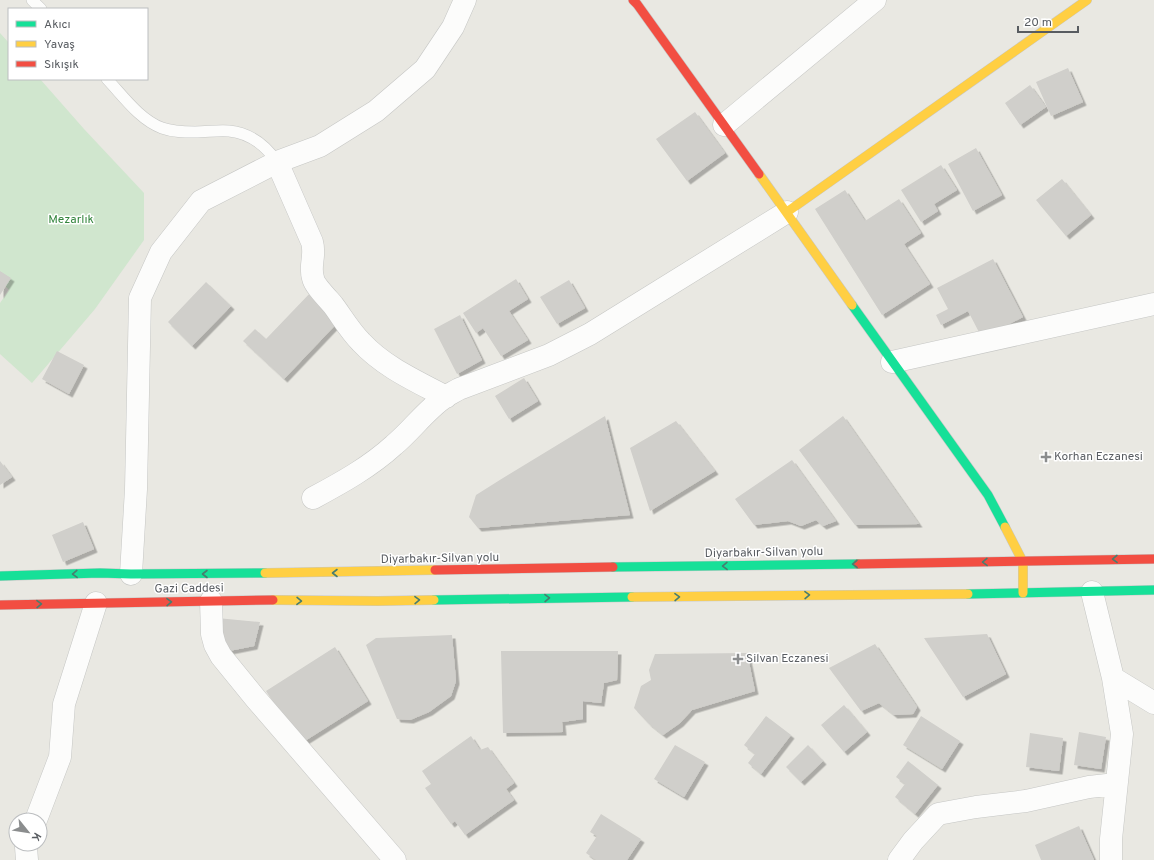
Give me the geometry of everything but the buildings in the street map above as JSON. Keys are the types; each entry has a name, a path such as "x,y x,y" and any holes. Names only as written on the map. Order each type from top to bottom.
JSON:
{"main road":[{"path":"633,0 638,4 988,495 1023,562 1023,593 1154,590"},
{"path":"787,212 1087,0"},
{"name":"Diyarbakır-Silvan yolu","path":"374,572 490,569 1023,562 1154,558"},
{"name":"Gazi Caddesi","path":"0,576 100,573 374,572"},
{"name":"Gazi Caddesi","path":"2,610 96,604 246,600 378,601 491,598 1023,593"}],"street":[{"path":"132,574 136,489 140,298 161,252 201,201 277,162 320,146 381,107 425,69 453,27 465,0"},
{"path":"724,125 875,0"},
{"path":"277,162 312,242 314,249 312,266 313,280 360,342 373,354 401,374 446,397"},
{"path":"313,498 343,482 370,464 394,445 433,407 459,389 549,355 590,334 787,212"},
{"path":"892,362 1154,304"},
{"path":"1092,592 1113,678 1122,734 1111,839 1111,860"},
{"path":"210,601 212,634 215,645 222,656 256,698 395,860"},
{"path":"39,812 60,758 64,704 96,604"},
{"path":"1113,678 1154,703"},
{"path":"899,860 913,841 938,814 976,807 1026,801 1089,787 1116,784"}],"lane":[{"path":"32,0 40,8"},
{"path":"108,80 140,114 150,122 172,131 230,131 240,134 261,144 270,152 277,162"}],"green space":[{"name":"Mezarlık","path":"0,33 8,42 8,80 41,80 144,193 144,240 95,309 32,383 0,354 0,303 9,290 0,280"}],"traffic: fast":[{"path":"852,305 988,495 1005,527"},
{"path":"613,567 858,564"},
{"path":"0,576 100,573 265,573"},
{"path":"968,594 1154,590"},
{"path":"434,600 632,597"}],"traffic: slow":[{"path":"787,212 1087,0"},
{"path":"759,174 852,305"},
{"path":"1005,527 1023,562 1023,593"},
{"path":"265,573 435,570"},
{"path":"632,597 968,594"},
{"path":"273,600 434,600"}],"traffic: jam":[{"path":"633,0 759,174"},
{"path":"858,564 1154,559"},
{"path":"435,570 613,567"},
{"path":"0,605 273,600"}],"place":[{"name":"Korhan Eczanesi","path":"1046,457"},
{"name":"Silvan Eczanesi","path":"738,659"}]}
